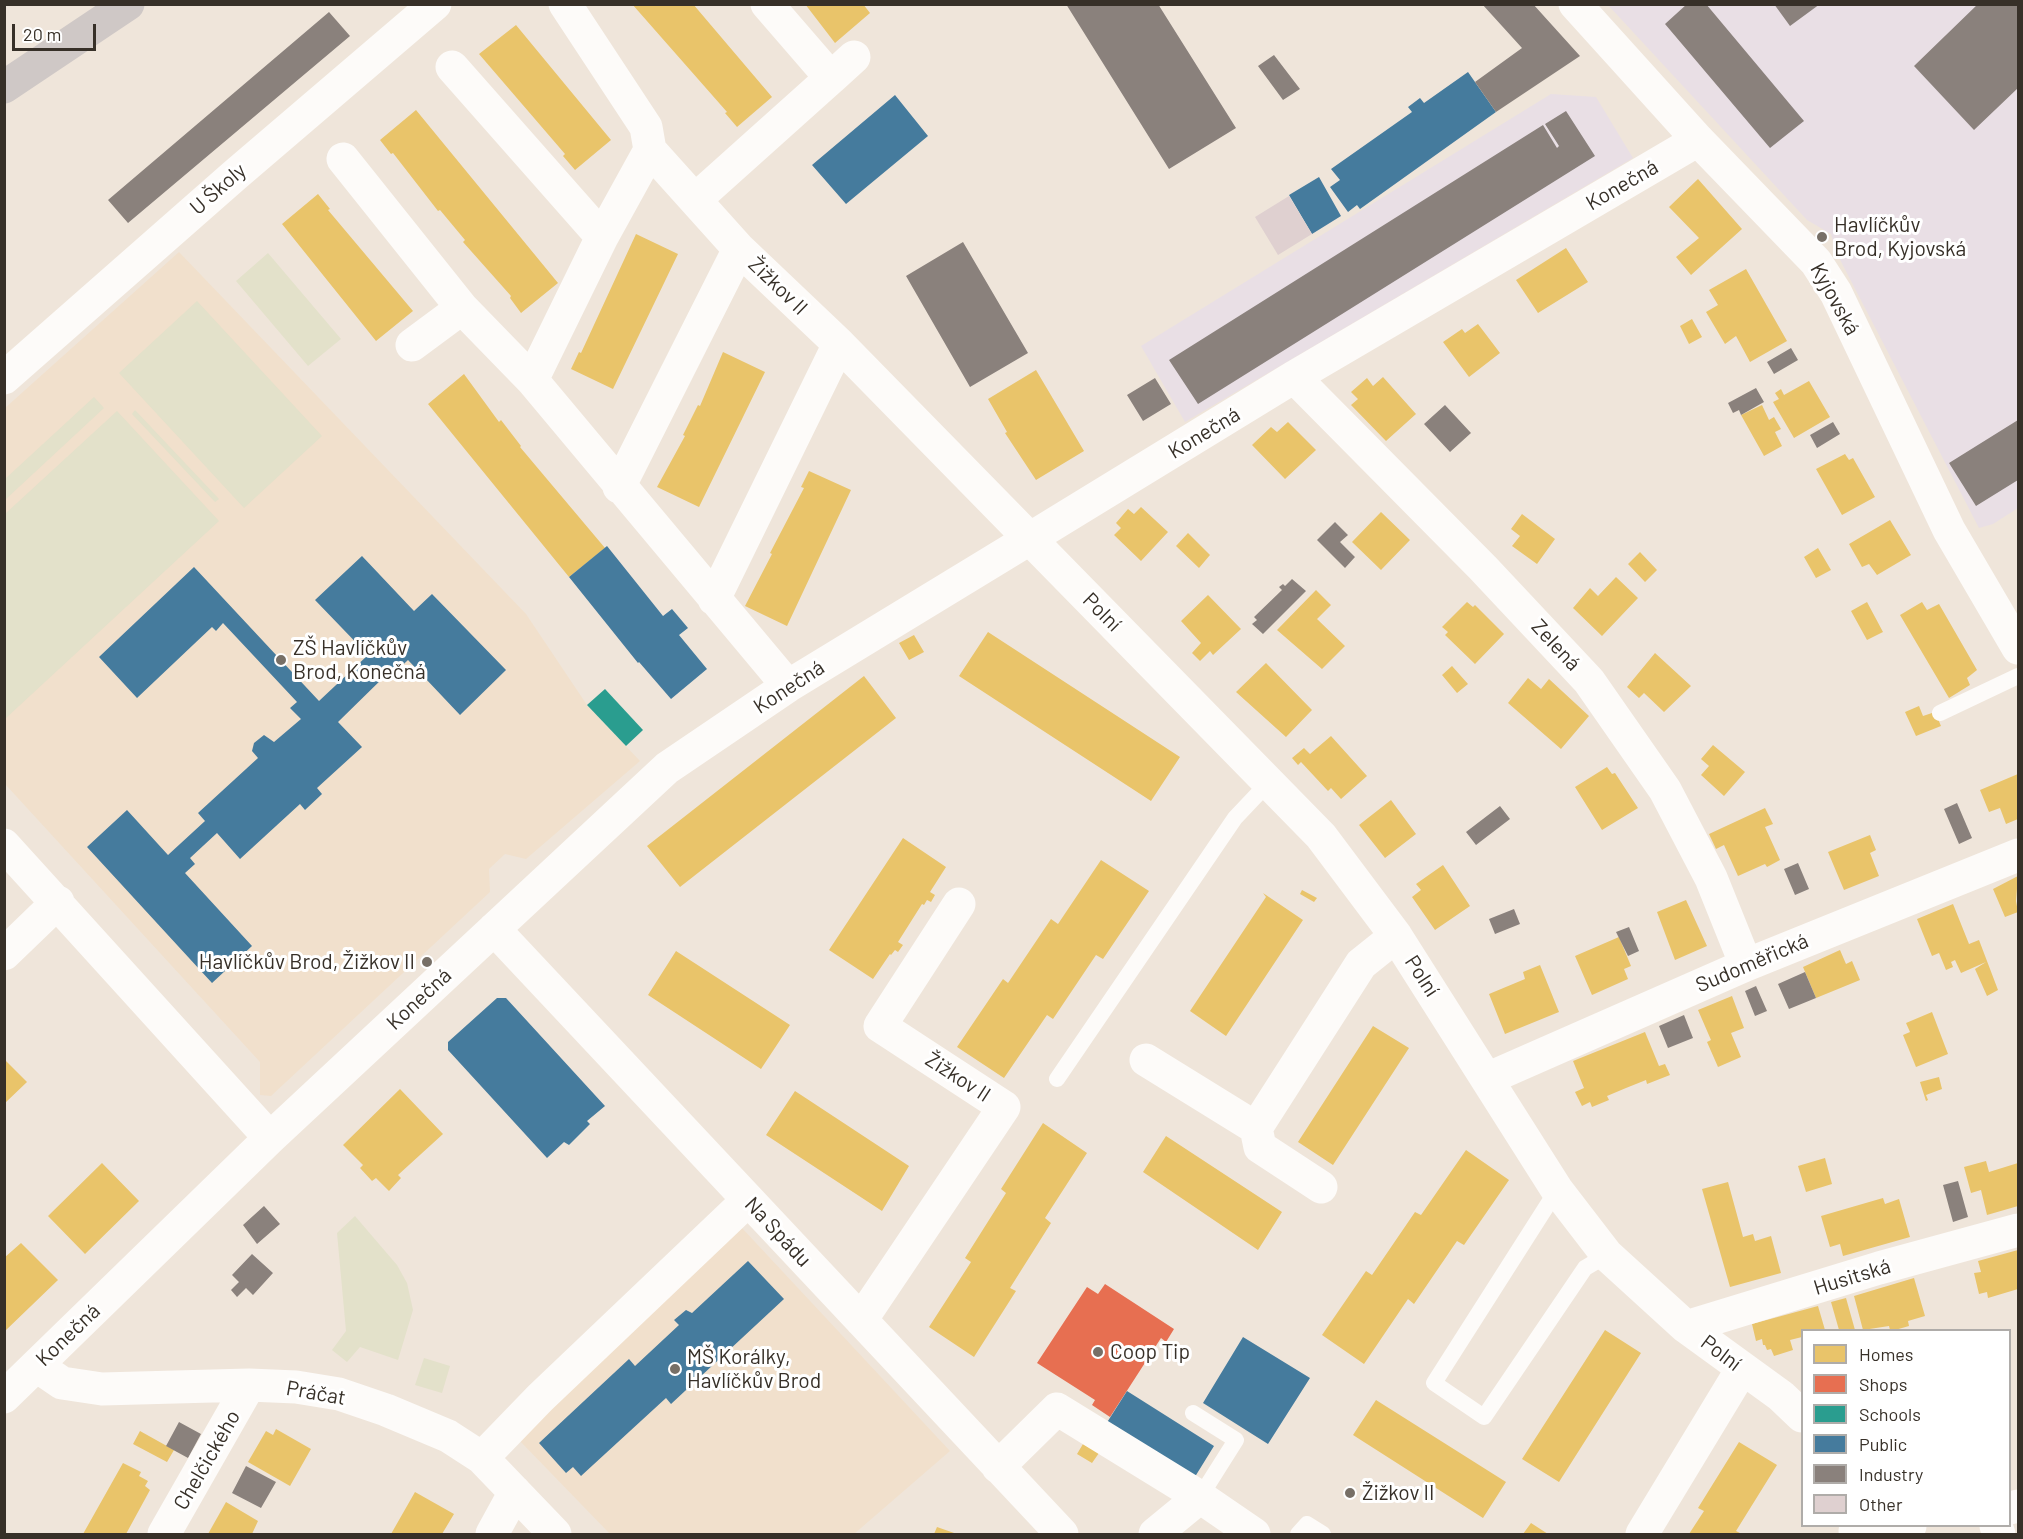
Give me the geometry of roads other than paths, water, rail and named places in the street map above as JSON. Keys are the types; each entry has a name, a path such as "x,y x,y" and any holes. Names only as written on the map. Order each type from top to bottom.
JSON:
{"main road":[{"path":"4,87 128,4"}],"street":[{"name":"U Školy","path":"4,378 235,175 435,4"},
{"name":"Žižkov II","path":"565,4 646,127 650,150 739,249 839,344 1031,538"},
{"path":"696,199 842,67 767,4"},
{"name":"Kyjovská","path":"1575,4 1698,140 1806,249 1826,277 2018,671"},
{"path":"452,67 602,237"},
{"name":"Konečná","path":"4,1397 270,1138 667,768 788,686 1294,378 1698,140"},
{"path":"532,380 602,237 650,150"},
{"path":"343,159 462,308 532,380 619,487 788,686"},
{"path":"619,487 739,249"},
{"path":"412,345 462,308"},
{"path":"714,599 839,344"},
{"name":"Zelená","path":"1294,378 1483,568 1589,681 1665,790 1711,878 1746,964"},
{"name":"Polní","path":"1031,538 1270,781 1321,836 1396,936 1489,1078 1557,1190 1607,1255 1686,1328 1781,1396 1801,1414"},
{"path":"4,845 270,1138"},
{"name":"Sudoměřická","path":"1489,1078 1746,964 2019,855"},
{"path":"4,954 58,902"},
{"name":"Žižkov II","path":"861,1320 1004,1107 880,1026 959,903"},
{"name":"Na Spádu","path":"494,929 1062,1534"},
{"path":"1321,1187 1260,1147 1256,1128 1361,964 1396,936"},
{"path":"1146,1060 1256,1128"},
{"path":"482,1458 540,1398 748,1200"},
{"name":"Husitská","path":"1686,1328 1879,1268 2019,1230"},
{"name":"Práčat","path":"37,1366 62,1383 102,1389 249,1385 296,1387 339,1394 386,1410 448,1436 482,1458 555,1534"},
{"path":"1642,1534 1742,1369"},
{"name":"Chelčického","path":"164,1534 249,1385"},
{"path":"998,1467 1057,1409 1200,1497 1254,1534"},
{"path":"492,1534 515,1492"},
{"path":"1155,1534 1200,1497"},
{"path":"1855,1530 1878,1531 1904,1527"}],"lane":[{"path":"1940,713 2018,671"},
{"path":"1057,1079 1235,818 1270,781"},
{"path":"1557,1190 1434,1383 1484,1417 1585,1268 1607,1255"},
{"path":"1193,1413 1236,1440 1200,1497"},
{"path":"1298,1534 1306,1524 1323,1534"}],"place":[{"name":"Havlíčkův Brod, Kyjovská","path":"1822,237"},
{"name":"ZŠ Havlíčkův Brod, Konečná","path":"281,660"},
{"name":"Havlíčkův Brod, Žižkov II","path":"427,962"},
{"name":"Coop Tip","path":"1098,1352"},
{"name":"MŠ Korálky, Havlíčkův Brod","path":"675,1369"},
{"name":"Žižkov II","path":"1350,1493"}]}
